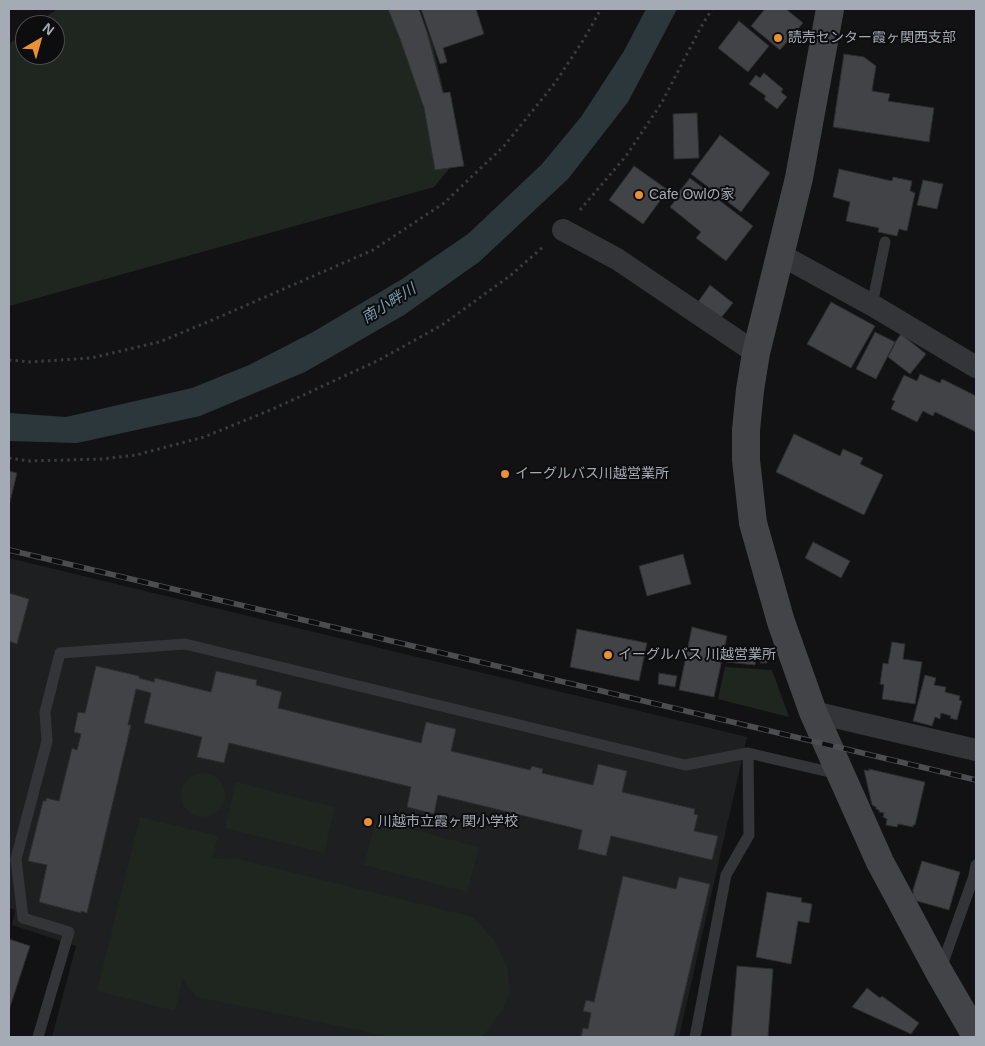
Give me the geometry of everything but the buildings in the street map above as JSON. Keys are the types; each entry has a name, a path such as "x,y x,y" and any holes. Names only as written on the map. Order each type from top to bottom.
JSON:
{"street":[{"path":"830,9 799,178 756,353 750,390 746,430 746,460 753,523 781,622 813,712 880,862 976,1036"},
{"path":"562,230 617,259 756,353"},
{"path":"781,255 872,305 976,367"},
{"path":"813,712 976,750"}],"lane":[{"path":"872,305 885,242"},
{"path":"38,1037 68,932 23,918 16,859 47,742 45,712 60,653 185,644 684,765 748,753 841,775"},
{"path":"695,1037 726,875 749,835 748,753"},
{"path":"939,972 974,876 976,865"}],"path":[{"path":"9,360 30,362 91,358 159,342 373,250 444,203 504,146 555,83 601,9"},
{"path":"9,458 29,461 102,459 136,455 204,437 273,409 380,360 442,325 511,275 562,230 626,156 661,104 712,9"}],"shaded area":[{"path":"57,9 418,9 432,42 459,157 434,187 9,306 9,44 15,40 15,65 65,65 65,15 49,15"},
{"name":"川越市立霞ヶ関小学校","path":"9,558 747,737 679,1037 52,1037 76,946 12,925 15,910 9,908"},
{"path":"725,667 772,670 789,717 718,699"},
{"path":"203,773 215,777 221,783 225,795 221,807 215,813 203,817 191,813 185,807 181,795 185,783 191,777"},
{"path":"236,782 335,807 324,853 225,828"},
{"path":"140,817 218,836 212,859 234,858 473,917 495,941 507,967 510,991 503,1009 485,1034 480,1037 392,1037 197,997 188,988 183,978 175,1011 97,991"},
{"path":"376,820 479,847 467,892 364,865"}],"water":[{"name":"南小畔川","path":"646,9 677,9 628,102 568,179 479,262 404,315 305,372 200,416 77,443 9,441 9,413 66,417 192,388 249,365 313,332 402,279 468,234 542,164 581,117 624,51"}],"railway":[{"path":"9,550 976,780"}],"place":[{"name":"読売センター霞ヶ関西支部","path":"778,38"},
{"name":"Cafe Owlの家","path":"639,195"},
{"name":"イーグルバス川越営業所","path":"505,474"},
{"name":"イーグルバス 川越営業所","path":"608,655"},
{"name":"川越市立霞ヶ関小学校","path":"368,822"}]}
